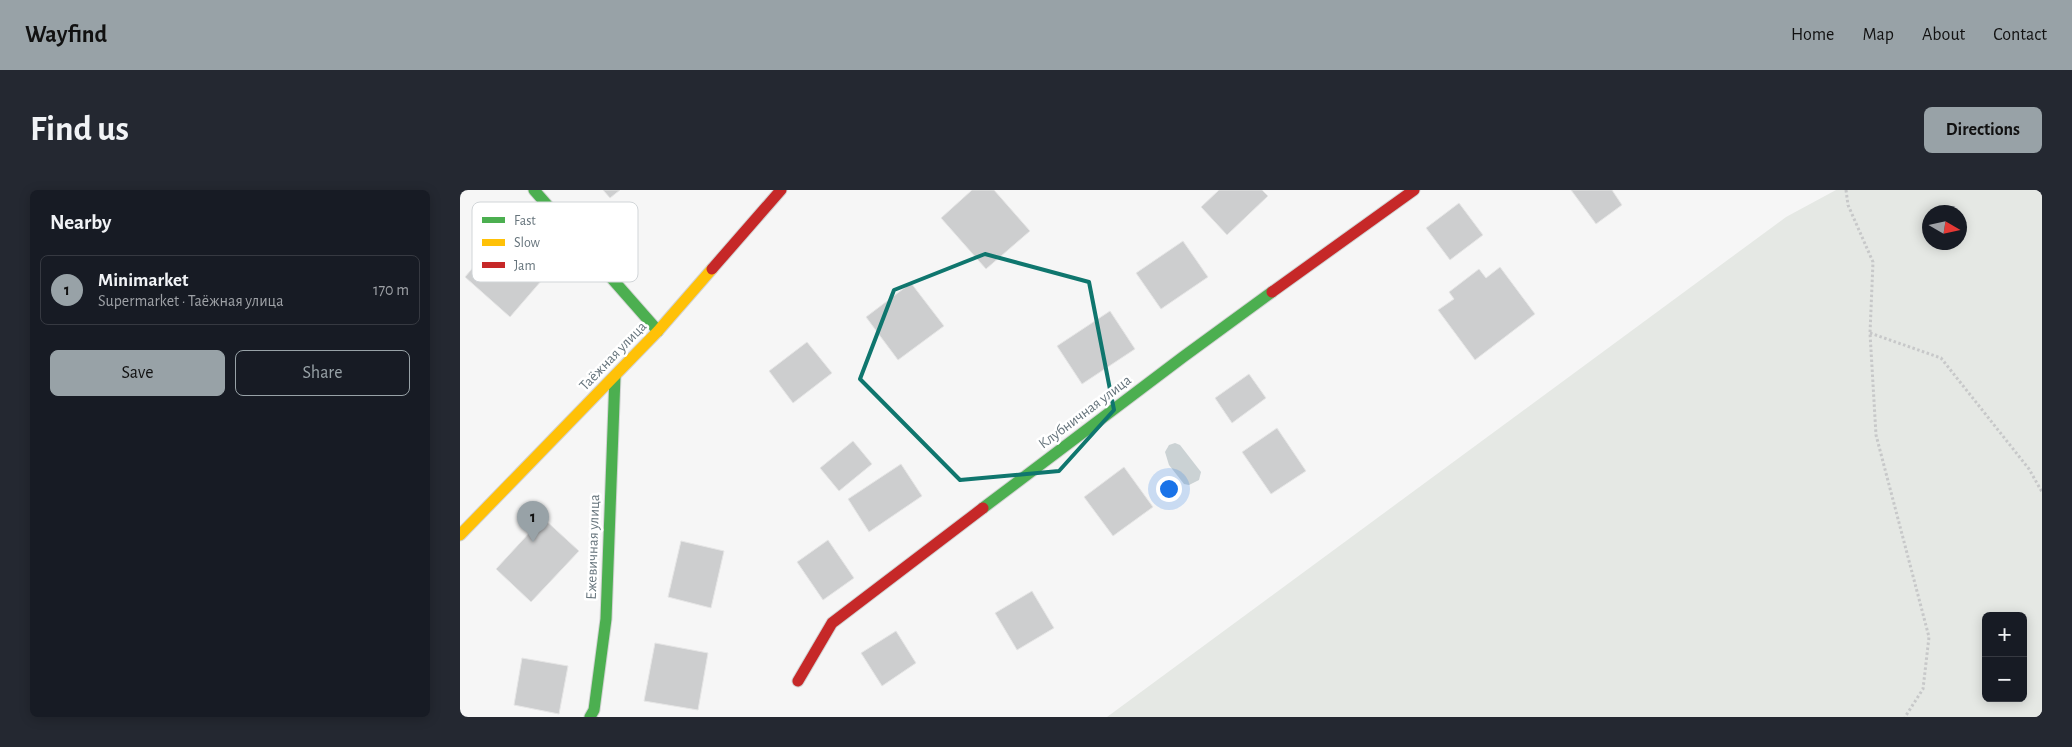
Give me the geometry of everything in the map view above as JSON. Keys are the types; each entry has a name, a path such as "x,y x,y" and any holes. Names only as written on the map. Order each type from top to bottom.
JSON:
{"street":[{"path":"534,190 545,202"},
{"name":"Таёжная улица","path":"460,535 658,331 781,190"},
{"name":"Клубничная улица","path":"798,681 832,623 1182,357 1414,190"},
{"path":"615,282 658,331"},
{"name":"Ежевичная улица","path":"590,717 594,710 606,619 615,376"}],"path":[{"path":"1846,190 1848,205 1874,262 1870,333 1876,436 1929,636 1923,689 1905,717"},
{"path":"1870,333 1941,358 2029,469 2042,492"}],"highlighted area":[{"path":"985,254 1089,282 1114,410 1059,471 960,480 860,379 894,290"}],"shaded area":[{"path":"1836,190 2042,190 2042,717 1107,717 1786,217"},
{"path":"1175,443 1180,445 1201,472 1199,480 1189,485 1184,484 1169,465 1165,452 1169,445"}],"building":[{"path":"603,190 620,190 610,198"},
{"path":"972,190 994,190 1030,231 986,269 941,218"},
{"path":"1219,190 1262,190 1268,196 1227,235 1201,207"},
{"path":"1571,190 1612,190 1622,205 1596,224"},
{"path":"1459,203 1483,235 1450,260 1426,228"},
{"path":"1183,241 1208,277 1161,309 1136,273"},
{"path":"1500,267 1535,314 1475,360 1438,310 1454,299 1449,292 1479,269 1486,278"},
{"path":"472,269 472,282 540,282 510,317 465,277"},
{"path":"911,283 944,326 898,360 866,317"},
{"path":"1110,311 1135,349 1082,384 1057,346"},
{"path":"807,342 832,373 793,403 769,371"},
{"path":"1249,374 1266,398 1232,423 1215,398"},
{"path":"1277,428 1306,471 1271,494 1242,452"},
{"path":"853,441 872,464 839,491 820,468"},
{"path":"901,464 922,496 869,532 848,499"},
{"path":"1124,467 1153,507 1113,536 1084,497"},
{"path":"543,518 579,551 531,602 496,569"},
{"path":"828,540 854,578 823,600 797,562"},
{"path":"681,541 724,551 711,608 668,597"},
{"path":"1032,591 1054,628 1017,650 995,613"},
{"path":"896,631 916,663 882,686 861,653"},
{"path":"655,643 708,653 698,710 644,701"},
{"path":"522,658 568,666 559,714 514,705"}],"traffic: fast":[{"path":"534,190 545,202"},
{"path":"615,282 658,331"},
{"path":"983,508 1272,292"},
{"path":"590,717 594,710 606,619 615,376"}],"traffic: slow":[{"path":"460,535 658,331 712,269"}],"traffic: jam":[{"path":"712,269 781,190"},
{"path":"1272,292 1414,190"},
{"path":"798,681 832,623 983,508"}],"place":[{"name":"Minimarket","path":"533,542"}]}
